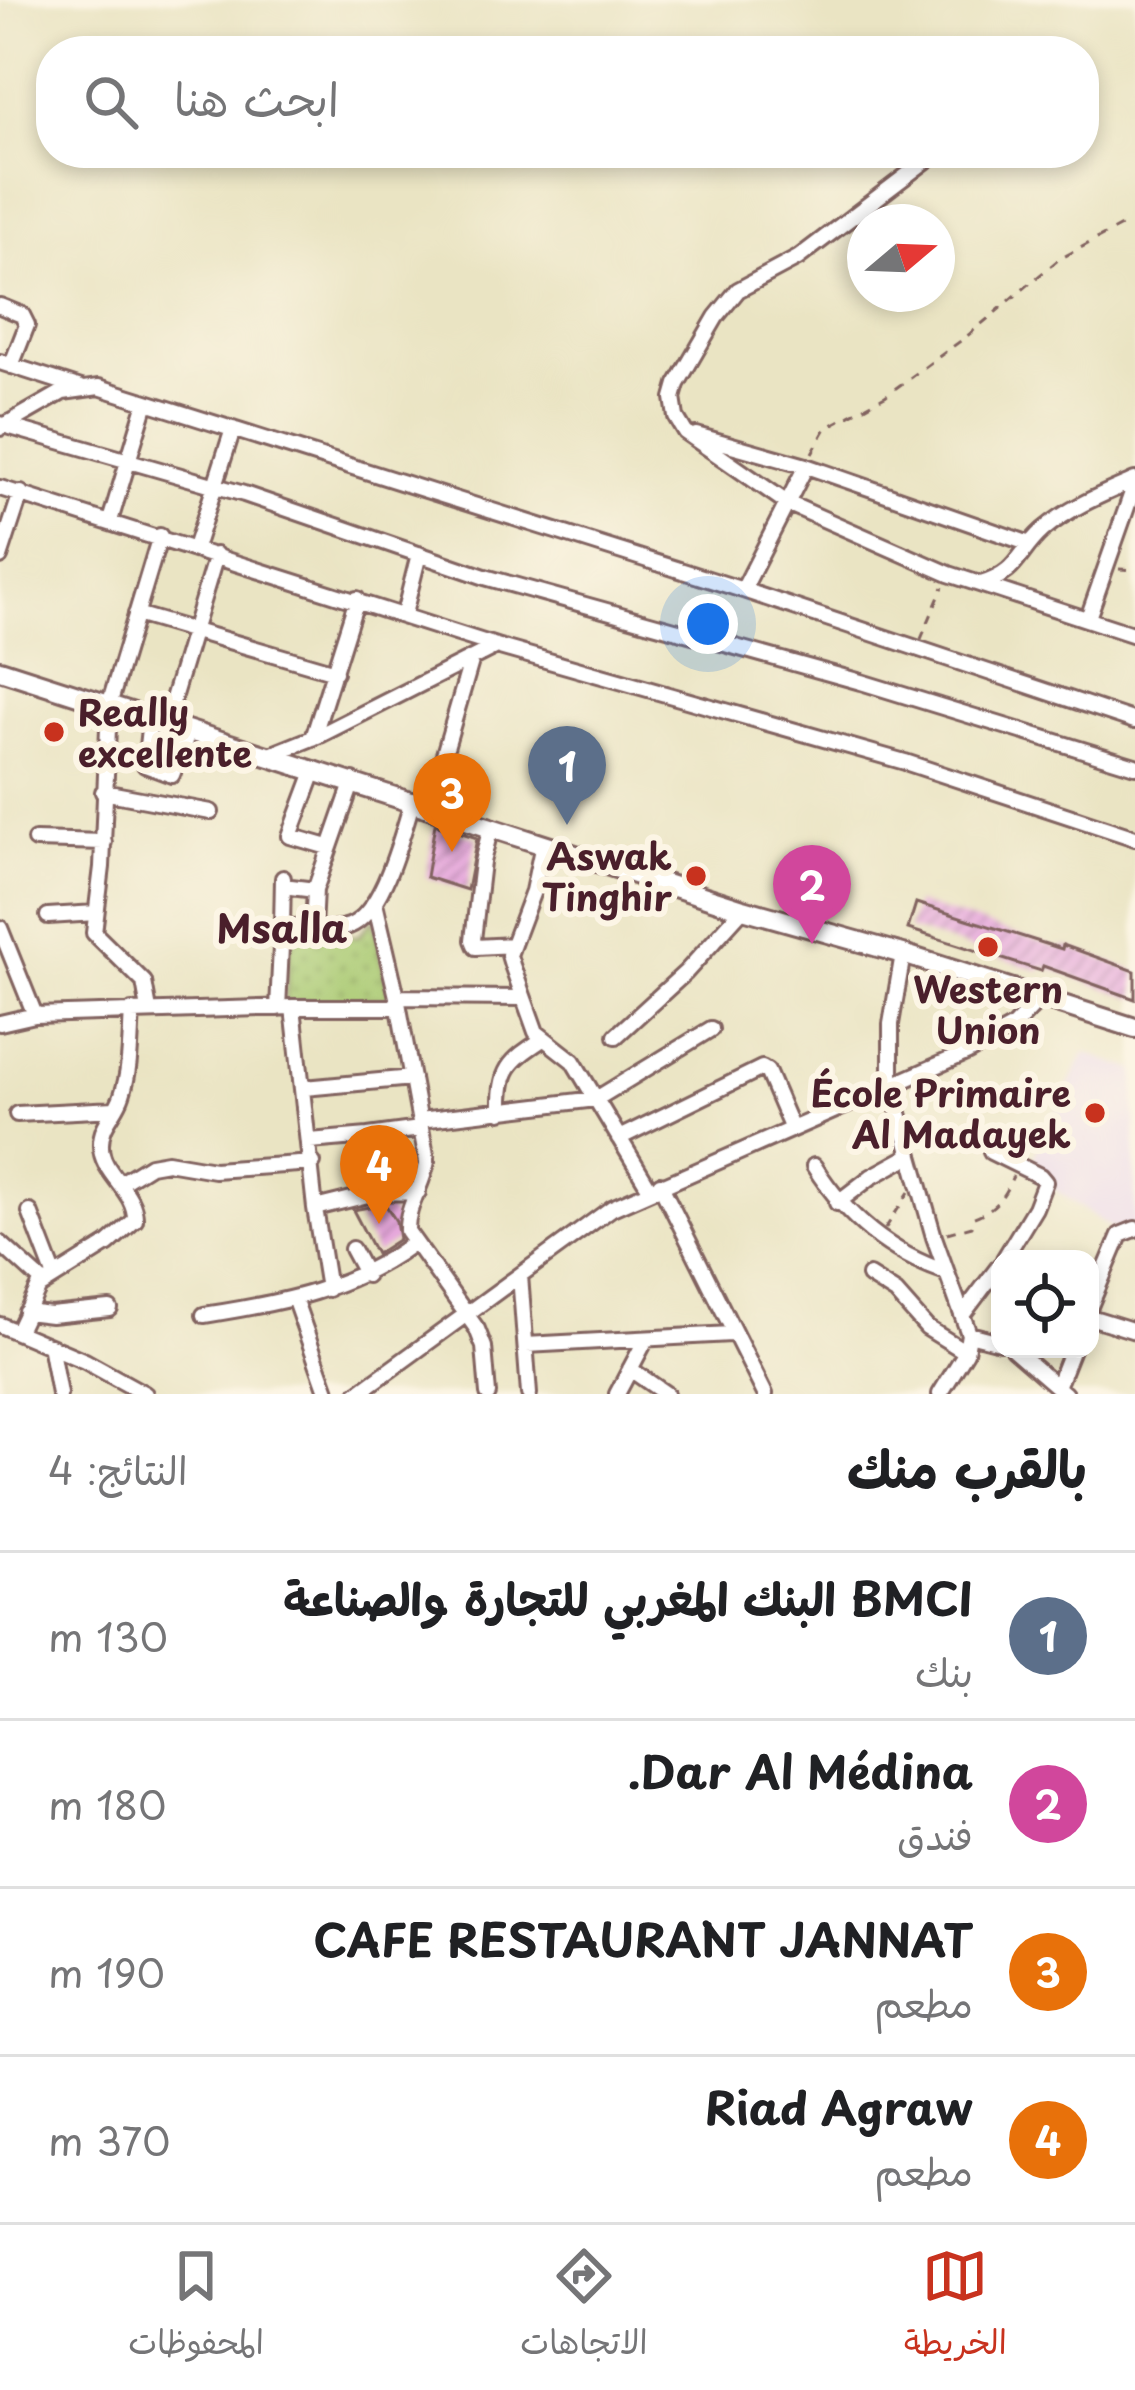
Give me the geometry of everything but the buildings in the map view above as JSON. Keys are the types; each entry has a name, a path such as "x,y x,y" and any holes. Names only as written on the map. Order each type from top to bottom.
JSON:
{"main road":[{"path":"0,670 743,909 1135,1028"}],"street":[{"path":"916,168 798,258 738,290 716,317 677,384 676,417 685,432 787,503 949,574 1135,635"},
{"path":"0,307 22,315 27,325 6,364 81,388"},
{"path":"1,426 51,398 99,387 743,590 1135,721"},
{"path":"110,521 146,402"},
{"path":"1,426 216,486 485,577 861,682 1135,766"},
{"path":"195,548 232,429"},
{"path":"685,432 806,466 1030,544"},
{"path":"743,590 806,466"},
{"path":"981,584 1006,575 1030,544 1075,507 1135,482"},
{"path":"1088,618 1135,482"},
{"path":"0,488 496,646 905,762 1135,838"},
{"path":"0,556 21,494"},
{"path":"18,1331 49,1280 131,1227 135,1212 100,1147 103,1129 122,1098 144,982 95,938 109,705 160,536"},
{"path":"404,614 419,554"},
{"path":"189,730 174,774 147,767 158,720 216,555"},
{"path":"313,738 357,599"},
{"path":"136,614 335,672"},
{"path":"270,755 496,646"},
{"path":"282,926 356,924 375,902 421,803 472,658"},
{"path":"315,769 290,836 328,848"},
{"path":"313,928 315,890 352,781"},
{"path":"104,792 211,812"},
{"path":"491,827 472,940 476,946 513,945"},
{"path":"34,840 104,842"},
{"path":"543,844 533,892 509,955 536,1032 573,1061 619,1138 655,1186 759,1391"},
{"path":"315,890 283,882 282,926 286,1007 304,1088 328,1289"},
{"path":"375,902 427,1161 406,1221 413,1243 467,1313 484,1347 488,1394"},
{"path":"616,1036 686,972 743,909"},
{"path":"48,916 96,913"},
{"path":"0,928 35,1015"},
{"path":"902,954 891,1024 891,1085 934,1237 969,1334 966,1352 940,1394"},
{"path":"0,1023 35,1015 523,998"},
{"path":"357,1394 612,1208 997,1038 1041,998"},
{"path":"310,1141 596,1099 710,1029"},
{"path":"501,1112 506,1069 543,1040"},
{"path":"619,1138 762,1069 791,1127"},
{"path":"304,1088 412,1078"},
{"path":"17,1114 115,1108"},
{"path":"368,1136 376,1192"},
{"path":"991,1152 1040,1176 1045,1187 1009,1250"},
{"path":"837,1203 910,1156"},
{"path":"121,1183 167,1162 214,1170 313,1163"},
{"path":"814,1166 837,1203 879,1239 946,1272"},
{"path":"315,1208 376,1192 418,1192"},
{"path":"30,1212 49,1280"},
{"path":"1099,1290 1130,1235"},
{"path":"0,1243 49,1280"},
{"path":"204,1315 328,1289 366,1275 413,1243"},
{"path":"352,1249 366,1275"},
{"path":"520,1275 529,1394"},
{"path":"869,1276 896,1293 927,1328 966,1352"},
{"path":"963,1314 991,1277"},
{"path":"294,1298 328,1394"},
{"path":"26,1312 51,1315 110,1309"},
{"path":"1099,1320 1135,1330"},
{"path":"0,1324 85,1361 145,1394"},
{"path":"526,1345 731,1334"},
{"path":"969,1334 991,1340"},
{"path":"617,1394 645,1341"},
{"path":"51,1349 59,1394"},
{"path":"1024,1358 1061,1390 1070,1358"},
{"path":"630,1370 666,1394"}],"path":[{"path":"806,466 826,428 884,396 966,337 1058,260 1121,226"},
{"path":"917,648 949,574"},
{"path":"934,1237 972,1226 971,1218 988,1212 1007,1195 1018,1166"},
{"path":"879,1239 917,1180"}],"shaded area":[{"name":"École Primaire Al Madayek","path":"1085,1053 1135,1070 1135,1225 1117,1232 1038,1178 1034,1156"}],"green space":[{"path":"373,918 390,998 285,1003 291,936 359,936"}],"place":[{"name":"Really excellente","path":"54,732"},
{"name":"BMCI البنك المغربي للتجارة والصناعة","path":"567,825"},
{"name":"CAFE RESTAURANT JANNAT","path":"452,852"},
{"name":"Aswak Tinghir","path":"696,876"},
{"name":"Dar Al Médina.","path":"812,944"},
{"name":"Western Union","path":"988,947"},
{"name":"École Primaire Al Madayek","path":"1095,1113"},
{"name":"Riad Agraw","path":"379,1224"}],"district":[{"name":"Msalla","path":"282,926"}]}
